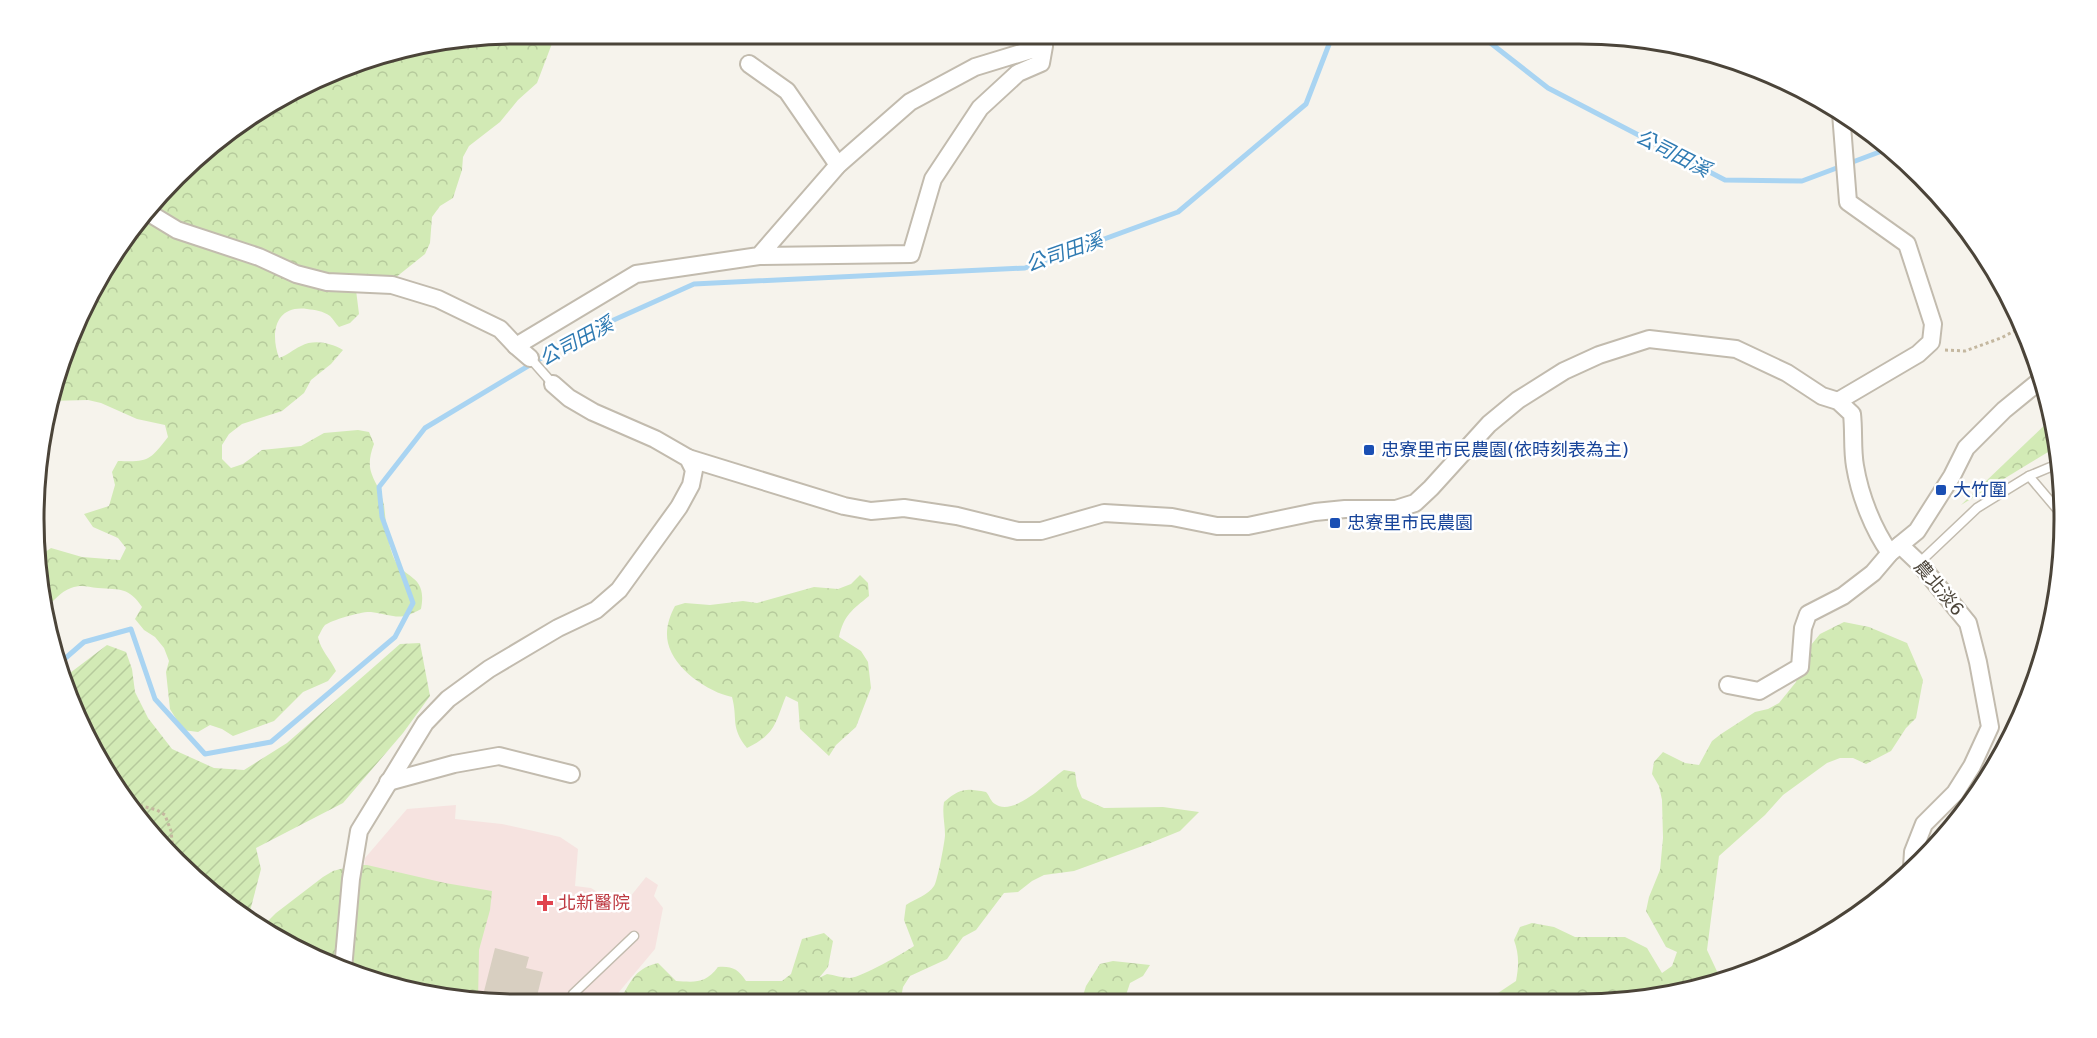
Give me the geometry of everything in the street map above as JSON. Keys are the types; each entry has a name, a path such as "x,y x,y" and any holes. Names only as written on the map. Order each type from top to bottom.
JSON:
{"street":[{"path":"516,346 636,274 759,256 910,254 933,179 980,108 1018,73 1041,63 1044,46 975,67 910,102 838,165 759,256"},
{"path":"749,64 787,91 838,165"},
{"path":"1838,401 1918,354 1931,342 1933,324 1907,244 1848,202 1842,124"},
{"path":"153,216 177,230 259,257 296,274 327,282 392,285 438,299 500,329 530,358"},
{"path":"553,384 569,398 593,412 655,439 688,458 844,506 871,511 904,508 957,516 1018,531 1041,531 1104,513 1172,517 1217,526 1248,526 1315,512 1345,508 1396,509 1415,503 1489,424 1518,400 1564,371 1599,355 1649,339 1736,349 1787,373 1822,396 1838,401 1852,414 1855,465 1869,511 1881,540 1895,549 1873,573 1843,596 1808,614 1803,628 1800,667 1759,691 1728,685"},
{"name":"農北淡6","path":"1913,856 1924,824 1955,793 1972,766 1990,727 1968,623 1919,563 1895,549 1917,531 1952,476 1966,448 2004,410 2034,386"},
{"path":"344,961 351,879 359,831 425,723 448,699 489,669 558,628 596,610 619,590 683,500 691,485 694,470 688,458"},
{"path":"388,782 454,764 499,756 571,774"}],"lane":[{"path":"530,358 553,384"},
{"path":"1919,563 1977,508 2029,476 2050,467"},
{"path":"2029,476 2053,504"},
{"path":"573,994 634,936"}],"path":[{"path":"1931,342 1943,350 1965,351 2014,331"},
{"path":"140,806 165,814 172,844"}],"shaded area":[{"name":"北新醫院","path":"456,805 455,819 502,824 560,837 578,849 575,886 591,888 616,904 626,902 646,877 658,885 654,896 663,908 655,949 617,994 519,994 449,989 363,884 365,858 407,809"}],"green space":[{"path":"552,44 537,83 518,100 500,122 469,146 463,157 462,170 453,198 440,206 432,217 430,243 425,254 395,278 356,290 359,314 350,323 339,327 327,314 307,309 288,311 282,316 275,330 279,358 301,346 317,342 333,345 343,350 331,364 311,380 304,393 282,411 242,424 229,434 222,445 222,459 231,468 243,464 262,450 301,446 324,433 358,430 369,432 374,444 371,454 371,470 382,496 391,550 397,564 418,583 421,589 421,609 413,613 391,616 371,612 361,613 340,618 325,625 318,637 336,671 328,681 303,692 274,721 233,736 210,725 198,732 183,730 170,709 166,672 169,661 164,648 135,619 142,607 133,596 118,590 78,586 64,592 51,603 45,552 51,548 82,557 120,560 126,548 118,538 93,527 84,514 109,506 115,485 112,472 118,461 148,458 168,437 165,425 137,419 101,403 88,400 59,401 80,337 107,281 162,205 205,162 230,142 281,107 366,69 426,53 457,48"},
{"path":"1019,44 1054,44 1050,57 1032,66"},
{"path":"2044,426 2048,452 1961,505"},
{"path":"860,575 868,583 869,596 850,613 843,623 839,637 861,651 868,662 871,688 856,727 836,745 829,756 800,729 798,702 786,696 769,733 747,748 736,728 732,697 713,690 693,678 671,653 667,628 675,606 685,603 710,605 743,601 757,603 814,587 838,589 851,584"},
{"path":"1844,622 1869,627 1907,643 1923,680 1916,718 1906,728 1891,751 1866,764 1853,758 1840,758 1827,763 1783,795 1765,815 1719,856 1707,950 1718,973 1671,985 1609,993 1496,994 1516,981 1518,960 1514,940 1520,927 1532,923 1554,927 1575,937 1625,937 1647,948 1662,973 1672,966 1677,952 1666,947 1646,911 1660,870 1663,838 1662,800 1659,786 1652,774 1654,762 1663,752 1685,763 1699,765 1712,741 1721,734 1755,712 1779,703 1796,682 1799,667 1820,634"},
{"path":"420,643 430,696 403,733 343,803 256,848 261,869 250,911 205,876 162,833 142,808 107,757 70,673 107,645 126,652 132,669 135,692 148,718 172,749 214,768 244,770 287,743 400,644"},
{"path":"1064,770 1075,772 1082,798 1104,808 1163,807 1199,812 1180,831 1074,871 1044,875 1018,892 1004,893 976,930 963,937 947,959 910,976 902,994 623,994 637,973 658,963 676,981 699,981 709,976 718,967 723,967 734,969 746,981 782,981 791,974 802,939 824,933 833,941 828,967 819,978 827,974 850,978 864,974 914,946 904,920 906,905 934,886 945,839 944,802 964,790 986,792 992,802 1003,807 1012,806 1031,796"},
{"path":"356,865 367,865 492,891 490,910 479,950 478,992 426,985 366,969 309,945 268,922 276,913 333,871"},
{"path":"1113,961 1150,965 1143,976 1130,983 1126,994 1084,994 1100,964"}],"building":[{"path":"495,948 529,957 526,968 543,972 538,994 484,993"}],"waterway":[{"name":"公司田溪","path":"65,659 84,642 131,629 155,699 205,754 271,742 395,637 413,603 382,517 379,487 425,428 578,336 694,284 1025,268 1178,212 1306,104 1329,44"},
{"name":"公司田溪","path":"1492,44 1548,88 1725,180 1802,181 1879,152"}],"place":[{"name":"忠寮里市民農園(依時刻表為主)","path":"1369,450"},
{"name":"大竹圍","path":"1941,490"},
{"name":"忠寮里市民農園","path":"1335,523"},
{"name":"北新醫院","path":"545,903"}]}
